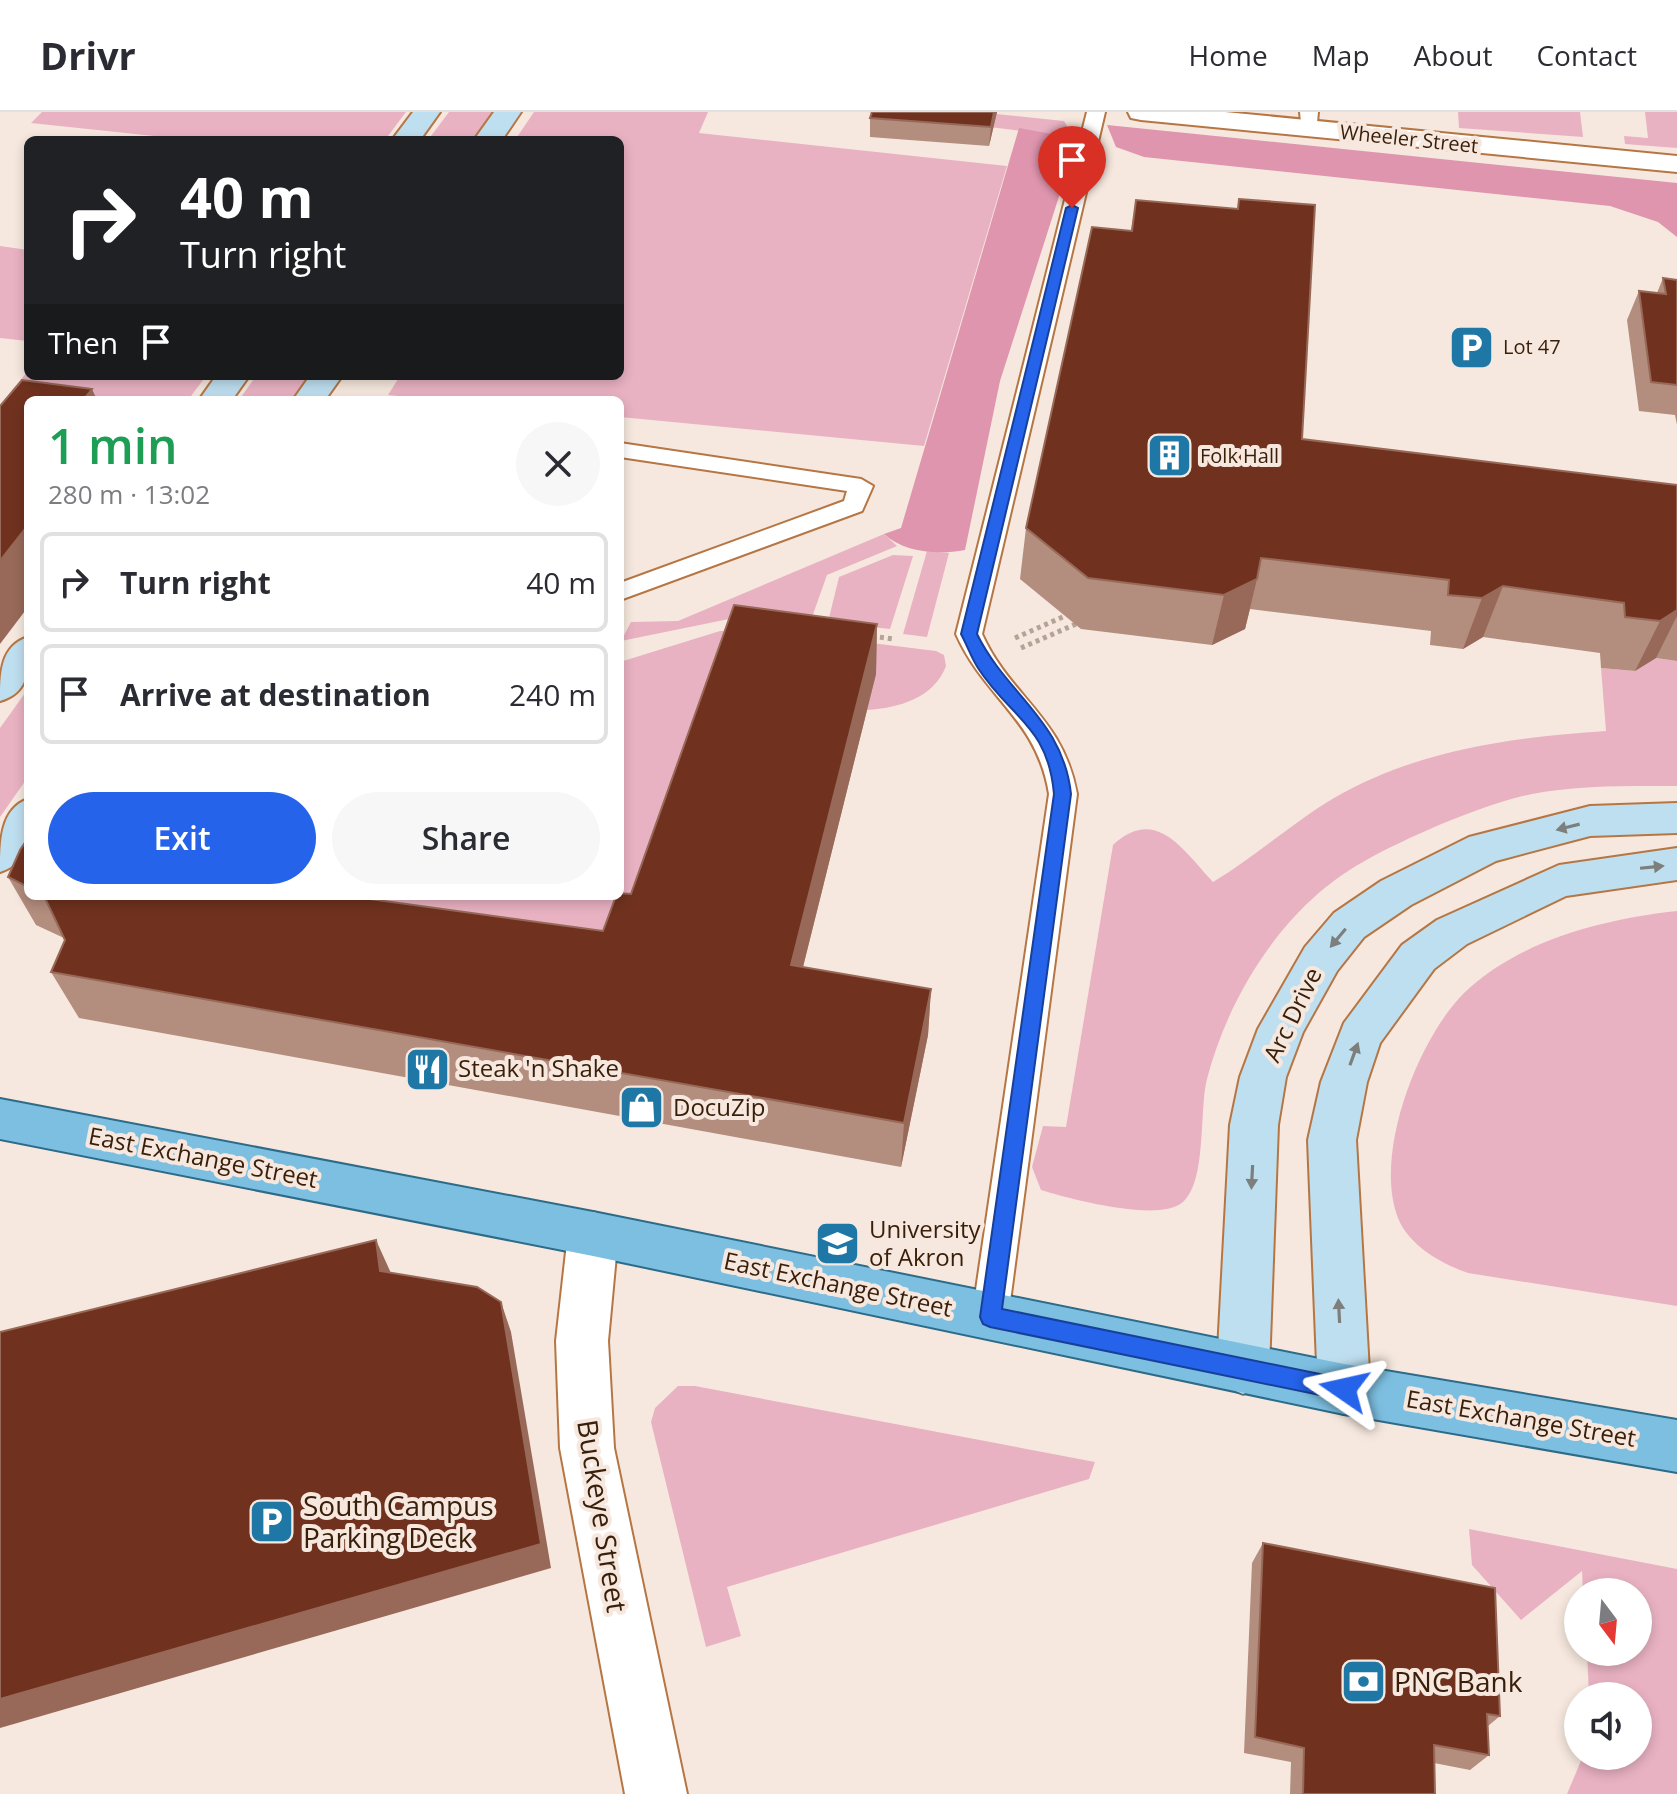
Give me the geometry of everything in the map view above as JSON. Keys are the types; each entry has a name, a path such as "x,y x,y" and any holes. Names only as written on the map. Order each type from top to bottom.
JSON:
{"main road":[{"path":"409,136 427,112"},
{"path":"491,136 508,112"},
{"path":"0,688 24,655"},
{"name":"Arc Drive","path":"1243,1369 1254,1125 1263,1077 1288,1015 1321,959 1349,925 1396,893 1484,848 1590,821 1666,816"},
{"path":"0,856 24,820"},
{"path":"1344,1389 1332,1140 1344,1082 1360,1036 1418,957 1452,932 1559,881 1677,864"},
{"name":"East Exchange Street","path":"0,1119 593,1234 1344,1389 1677,1446"}],"street":[{"name":"Wheeler Street","path":"1141,112 1309,120 1677,164"},
{"name":"Buckeye Street","path":"593,1234 582,1341 587,1448 656,1794"}],"lane":[{"path":"990,1317 1063,794 1060,764 1035,720 985,666 969,634 1096,112"},
{"path":"624,451 861,486 854,506 624,591"}],"path":[{"path":"1011,640 1065,616"},
{"path":"1021,648 1076,624"},
{"path":"867,635 893,639"}],"shaded area":[{"path":"42,112 406,112 388,136 154,136 31,123"},
{"path":"449,112 493,112 476,136 431,136"},
{"path":"534,112 708,112 699,133 1007,166 924,446 624,417 624,396 388,395 397,380 624,380 624,136 518,136"},
{"path":"868,112 976,112 1064,121 1067,126 1063,136"},
{"path":"1458,112 1580,112 1583,137 1459,128"},
{"path":"1645,112 1677,112 1677,148 1625,144 1624,136 1648,138"},
{"path":"1107,125 1677,183 1677,237 1658,222 1610,206 1144,157 1116,147"},
{"path":"1019,128 1063,136 1071,142 1062,187 1000,381 965,550 933,552 912,549 884,534 901,528"},
{"path":"0,246 24,249 24,341 0,338"},
{"path":"24,376 24,380 203,380 191,396 24,396 24,401 8,401 12,390"},
{"path":"253,380 305,380 294,396 242,396"},
{"path":"884,534 897,546 827,575 811,620 734,618 624,640 631,622 678,621"},
{"path":"927,551 949,553 927,637 903,634"},
{"path":"893,555 913,556 890,629 828,622 839,577"},
{"path":"753,630 638,942 369,901 624,900 624,661 720,631"},
{"path":"823,637 936,651 944,655 946,666 933,686 914,699 891,707 867,710 875,674 812,665"},
{"path":"1656,658 1677,661 1677,786 1586,788 1520,797 1439,825 1363,862 1309,902 1285,927 1245,984 1217,1047 1207,1079 1196,1178 1183,1202 1171,1208 1136,1210 1041,1190 1032,1167 1043,1126 1066,1127 1113,845 1128,834 1143,829 1156,831 1180,846 1213,882 1334,798 1398,768 1501,742 1606,731 1601,668 1635,671"},
{"path":"24,695 24,783 0,817 0,728"},
{"path":"1677,911 1677,1306 1468,1273 1427,1253 1410,1237 1398,1218 1392,1192 1391,1162 1404,1099 1416,1068 1447,1013 1464,993 1486,975 1536,946 1592,926"},
{"path":"678,1386 695,1386 1095,1462 1089,1479 727,1587 741,1636 706,1647 651,1422 655,1408"},
{"path":"1469,1529 1677,1569 1677,1794 1567,1794 1577,1770 1652,1770 1652,1682 1588,1682 1588,1666 1652,1666 1652,1578 1582,1578 1582,1571 1573,1578 1564,1578 1564,1585 1521,1620 1472,1565"}],"building":[{"path":"872,112 994,112 991,127 870,118"},
{"name":"Folk Hall","path":"1239,199 1315,205 1302,439 1677,485 1677,610 1660,621 1625,617 1624,603 1503,586 1482,598 1448,595 1449,580 1261,558 1257,579 1224,595 1088,578 1026,528 1092,227 1132,231 1136,200 1238,209"},
{"path":"1663,278 1677,280 1677,385 1651,382 1639,291 1666,294"},
{"path":"22,380 92,389 86,396 24,396 24,530 0,561 0,406"},
{"path":"734,605 877,624 791,965 931,989 904,1123 51,972 65,940 46,900 377,900 603,931 615,900 624,900 624,893 631,894"},
{"path":"24,844 24,885 8,877"},
{"name":"South Campus Parking Deck","path":"376,1240 380,1271 477,1287 501,1302 541,1544 0,1699 0,1332"},
{"name":"PNC Bank","path":"1263,1543 1495,1588 1500,1716 1487,1714 1489,1755 1434,1745 1435,1794 1303,1794 1304,1748 1255,1737"}],"place":[{"name":"Lot 47","path":"1472,347"},
{"name":"Folk Hall","path":"1169,456"},
{"name":"Steak 'n Shake","path":"427,1069"},
{"name":"DocuZip","path":"642,1108"},
{"name":"University of Akron","path":"838,1244"},
{"name":"South Campus Parking Deck","path":"272,1522"},
{"name":"PNC Bank","path":"1363,1682"}],"route":[{"path":"1072,208 969,634 985,666 1035,720 1060,764 1063,794 990,1317 1344,1389"}]}
